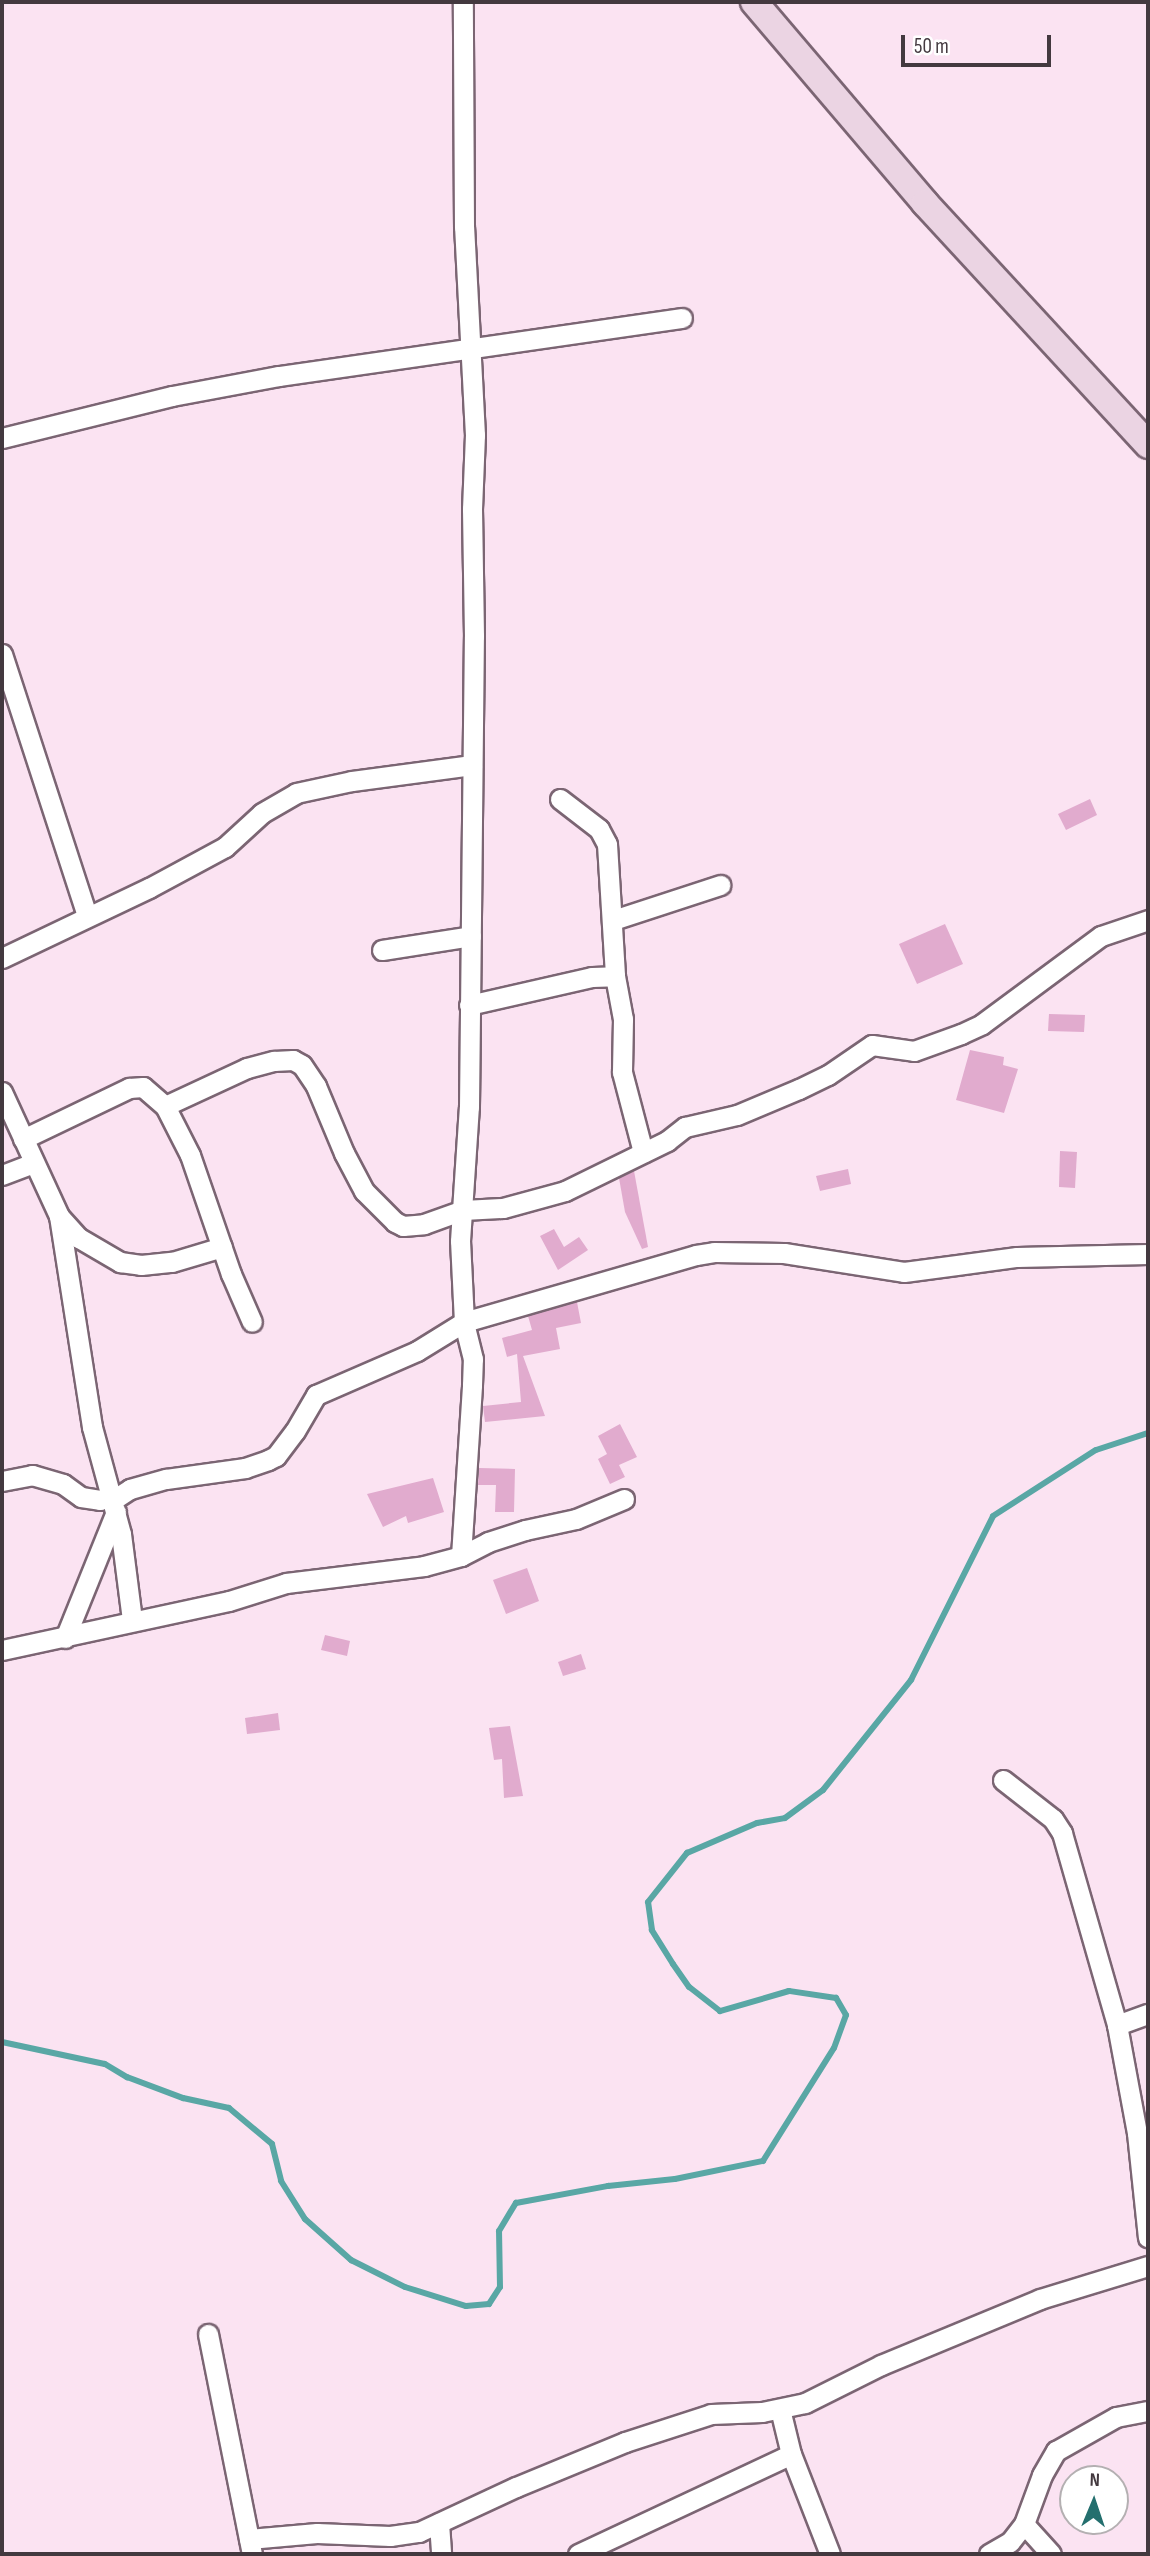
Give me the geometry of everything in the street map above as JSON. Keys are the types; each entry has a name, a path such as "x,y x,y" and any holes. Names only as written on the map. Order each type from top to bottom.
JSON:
{"street":[{"path":"461,1556 473,1359 464,1322 460,1241 469,1107 475,435 463,176 463,2"},
{"path":"754,2 925,203 1148,445"},
{"path":"2,438 172,396 279,376 682,318"},
{"path":"2,654 87,916"},
{"path":"2,958 149,888 225,847 262,813 296,793 352,781 472,765"},
{"path":"560,799 605,836 615,976 623,1019 622,1072 643,1153"},
{"path":"613,920 720,885"},
{"path":"165,1106 247,1068 274,1061 293,1060 302,1065 316,1086 344,1153 364,1191 395,1222 403,1226 424,1224 463,1210 503,1208 565,1191 667,1141 685,1128 737,1115 799,1089 828,1075 872,1045 914,1051 961,1034 982,1024 1021,997 1101,936 1148,920"},
{"path":"382,950 471,936"},
{"path":"468,1005 592,977 615,976"},
{"path":"23,1139 135,1087 143,1087 165,1106 190,1155 252,1322"},
{"path":"2,1092 59,1216 92,1427 114,1503 132,1620"},
{"path":"2,1175 34,1163"},
{"path":"59,1216 79,1238 120,1262 141,1265 172,1262 222,1247"},
{"path":"65,1638 114,1503 130,1489 166,1479 245,1468 276,1456 295,1431 316,1395 418,1351 464,1322 714,1252 784,1253 904,1272 1017,1257 1148,1254"},
{"path":"2,1481 32,1475 63,1483 81,1497 114,1503"},
{"path":"2,1650 229,1601 286,1583 424,1566 461,1556 488,1542 576,1519 624,1499"},
{"path":"1003,1780 1053,1819 1062,1833 1117,2025 1137,2133 1148,2232"},
{"path":"1117,2025 1148,2014"},
{"path":"208,2334 251,2547 317,2533 390,2536 419,2532 528,2482 691,2418 780,2409 805,2403 881,2365 1040,2299 1148,2266"},
{"path":"780,2409 791,2454 830,2554"},
{"path":"989,2554 1010,2542 1024,2525 1042,2475 1056,2451 1116,2417 1148,2411"},
{"path":"578,2554 791,2454"},
{"path":"439,2523 441,2554"},
{"path":"1024,2525 1051,2554"}],"building":[{"path":"1090,799 1097,815 1066,830 1058,814"},
{"path":"945,924 963,964 917,984 899,944"},
{"path":"1049,1014 1085,1015 1084,1032 1048,1031"},
{"path":"970,1050 1004,1057 1003,1065 1018,1069 1004,1113 956,1100"},
{"path":"1060,1151 1077,1152 1075,1188 1059,1187"},
{"path":"848,1169 851,1184 820,1191 816,1176"},
{"path":"634,1171 648,1247 642,1249 625,1212 619,1178"},
{"path":"554,1229 564,1247 579,1237 588,1250 558,1270 540,1236"},
{"path":"577,1302 581,1323 556,1328 560,1349 523,1356 545,1416 485,1422 483,1406 521,1402 517,1354 507,1357 502,1338 532,1330 528,1316"},
{"path":"620,1424 637,1457 619,1465 625,1477 610,1484 598,1459 607,1454 598,1436"},
{"path":"479,1468 515,1469 514,1512 495,1512 496,1485 478,1485"},
{"path":"433,1478 444,1512 408,1523 406,1516 383,1527 367,1494"},
{"path":"527,1568 539,1601 506,1614 493,1580"},
{"path":"325,1635 350,1641 347,1656 321,1650"},
{"path":"581,1654 586,1669 563,1676 558,1662"},
{"path":"278,1713 280,1730 247,1734 245,1718"},
{"path":"510,1726 523,1796 504,1798 502,1759 494,1760 489,1728"}],"waterway":[{"path":"2,2042 105,2064 127,2077 183,2098 229,2108 272,2144 281,2181 305,2219 351,2260 405,2287 466,2306 489,2304 500,2287 499,2231 516,2203 608,2186 675,2179 763,2161 834,2048 846,2015 836,1998 789,1991 720,2011 689,1987 673,1964 652,1930 648,1902 687,1853 757,1823 785,1818 823,1790 911,1680 993,1516 1096,1450 1148,1433"}]}
